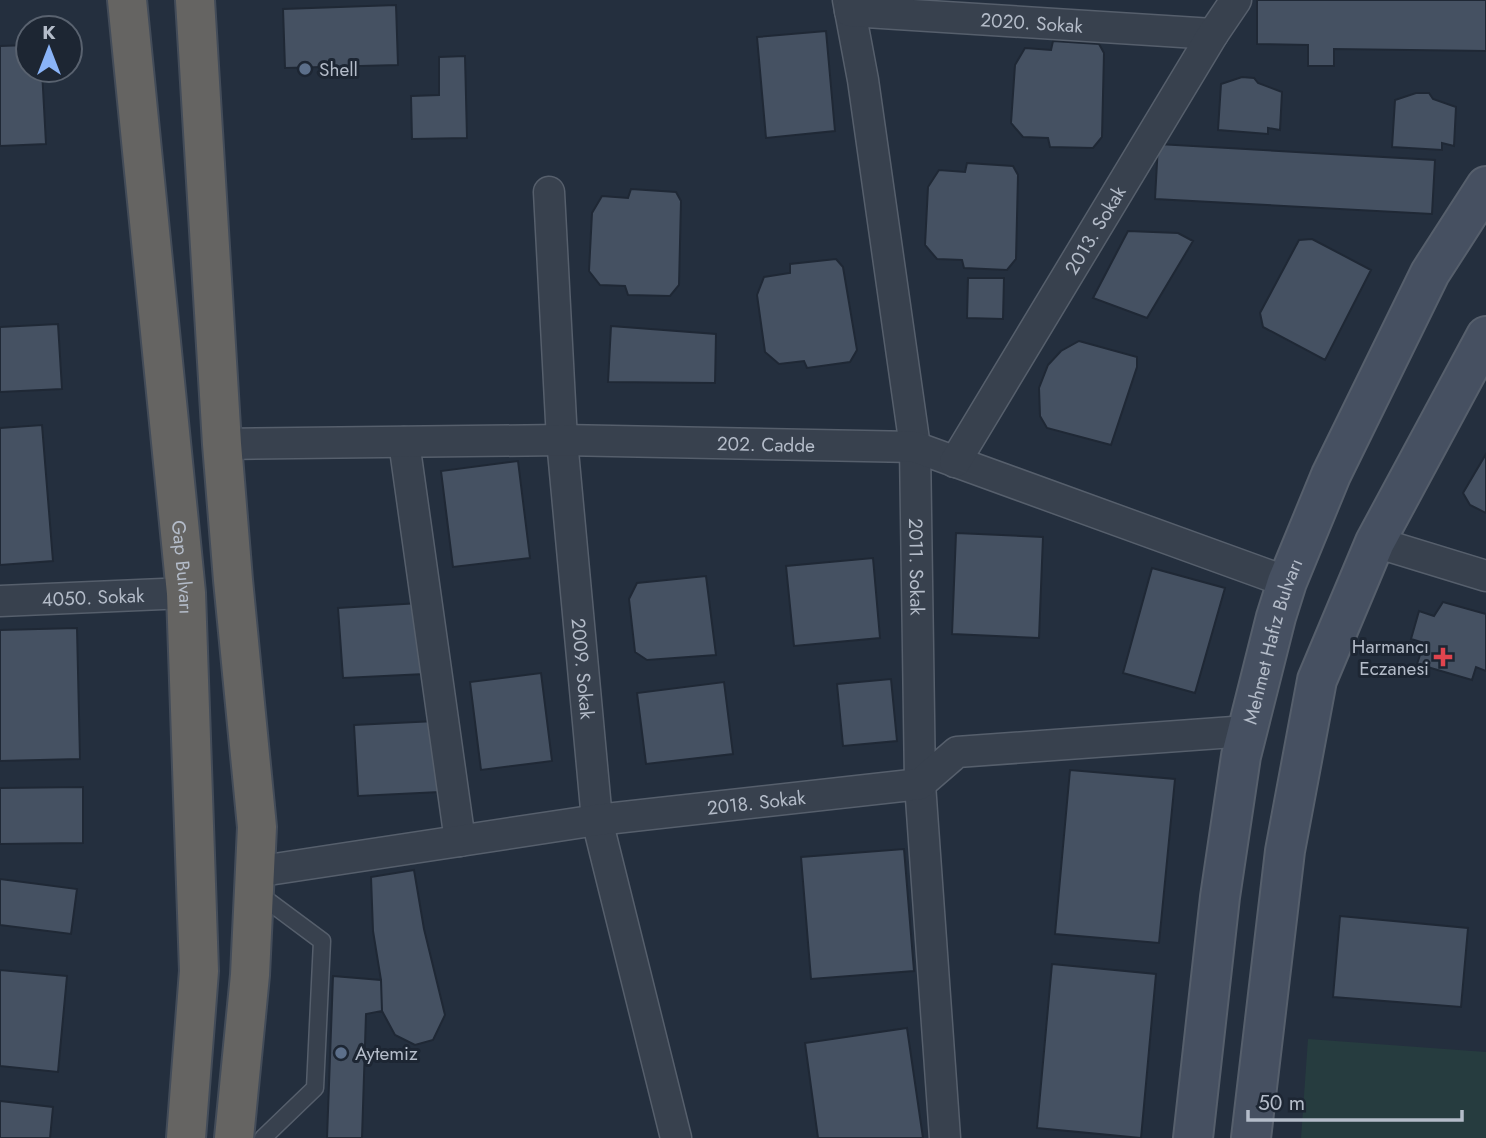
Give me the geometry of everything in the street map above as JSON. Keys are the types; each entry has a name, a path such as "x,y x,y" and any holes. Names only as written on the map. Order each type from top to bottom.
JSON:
{"highway":[{"name":"Gap Bulvarı","path":"127,0 186,593 199,971 186,1138"},
{"path":"195,0 222,444 257,827 250,975 233,1138"}],"main road":[{"name":"Mehmet Hafız Bulvarı","path":"1193,1138 1220,897 1247,730 1276,617 1287,582 1331,475 1430,273 1486,186"},
{"path":"1251,1138 1285,850 1317,680 1375,542 1486,336"}],"street":[{"name":"2013. Sokak","path":"955,462 1236,0"},
{"name":"2020. Sokak","path":"849,6 1213,34"},
{"name":"2011. Sokak","path":"849,6 863,80 915,447 920,784 945,1138"},
{"name":"2009. Sokak","path":"549,192 562,440 597,820 676,1138"},
{"name":"202. Cadde","path":"222,444 562,440 915,447 1287,582"},
{"path":"404,442 460,841"},
{"path":"1375,542 1486,576"},
{"name":"4050. Sokak","path":"0,601 186,593"},
{"path":"920,784 957,752 1247,730"},
{"name":"2018. Sokak","path":"254,882 460,841 597,820 920,784"}],"lane":[{"path":"254,882 323,941 315,1088 263,1138"}],"green space":[{"path":"1308,1039 1486,1052 1486,1138 1301,1138"}],"building":[{"path":"1257,0 1486,0 1486,51 1334,49 1334,66 1308,66 1308,45 1257,44"},
{"path":"396,5 398,65 285,68 283,9"},
{"path":"826,31 835,131 766,138 757,37"},
{"path":"1053,41 1099,44 1104,53 1102,137 1093,148 1050,147 1048,138 1023,137 1011,123 1015,65 1025,48 1051,50"},
{"path":"0,46 14,46 14,84 43,84 46,144 0,146"},
{"path":"465,56 467,138 412,139 411,96 439,95 439,57"},
{"path":"1242,77 1254,78 1258,83 1282,92 1280,130 1268,128 1268,134 1218,130 1221,84"},
{"path":"1416,93 1429,93 1433,99 1456,107 1454,146 1442,143 1442,150 1392,147 1395,100"},
{"path":"1158,144 1435,160 1432,214 1155,199"},
{"path":"967,163 1013,166 1018,175 1016,259 1007,270 964,268 962,260 937,259 925,245 928,187 939,170 965,172"},
{"path":"631,189 676,192 681,201 679,285 670,296 628,295 625,286 600,285 589,271 592,213 602,196 628,198"},
{"path":"1128,231 1178,233 1193,241 1147,318 1093,298"},
{"path":"1312,239 1371,270 1325,360 1263,327 1260,313 1299,240"},
{"path":"836,259 843,267 857,350 850,362 807,368 804,361 779,364 765,352 757,295 764,277 790,273 790,264"},
{"path":"968,278 1004,278 1003,319 967,318"},
{"path":"58,324 62,389 0,392 0,327"},
{"path":"611,326 716,334 715,383 608,382"},
{"path":"1079,341 1137,357 1137,367 1111,445 1047,428 1040,416 1039,388 1048,365 1061,351"},
{"path":"42,425 53,561 0,565 0,428"},
{"path":"1486,454 1486,513 1470,505 1463,493"},
{"path":"518,461 530,558 453,567 441,471"},
{"path":"956,533 1043,537 1039,638 952,634"},
{"path":"873,558 880,638 794,646 786,566"},
{"path":"1152,568 1225,588 1195,693 1123,673"},
{"path":"706,576 716,655 647,660 635,652 629,599 637,583"},
{"path":"1443,602 1486,614 1486,671 1476,667 1472,680 1417,664 1424,643 1411,639 1419,611 1434,616"},
{"path":"420,603 425,674 343,678 338,608"},
{"path":"77,628 80,759 0,761 0,630"},
{"path":"541,673 552,761 481,770 470,682"},
{"path":"891,679 897,741 843,746 837,684"},
{"path":"724,682 733,754 646,764 637,693"},
{"path":"436,721 440,792 358,796 354,725"},
{"path":"1070,770 1175,779 1159,943 1055,934"},
{"path":"83,787 83,843 0,844 0,788"},
{"path":"904,849 914,971 811,979 801,857"},
{"path":"414,870 424,929 445,1015 433,1040 415,1045 395,1035 382,1011 381,980 373,931 371,877"},
{"path":"0,879 77,889 71,934 0,925"},
{"path":"1340,916 1468,928 1461,1007 1333,997"},
{"path":"1052,964 1156,974 1141,1138 1037,1128"},
{"path":"0,970 67,976 58,1072 0,1066"},
{"path":"333,976 381,980 382,1011 366,1014 362,1138 327,1138"},
{"path":"907,1028 923,1138 818,1138 805,1043"},
{"path":"0,1101 53,1107 50,1138 0,1138"}],"place":[{"name":"Shell","path":"305,69"},
{"name":"Harmancı Eczanesi","path":"1443,657"},
{"name":"Aytemiz","path":"341,1053"}]}
